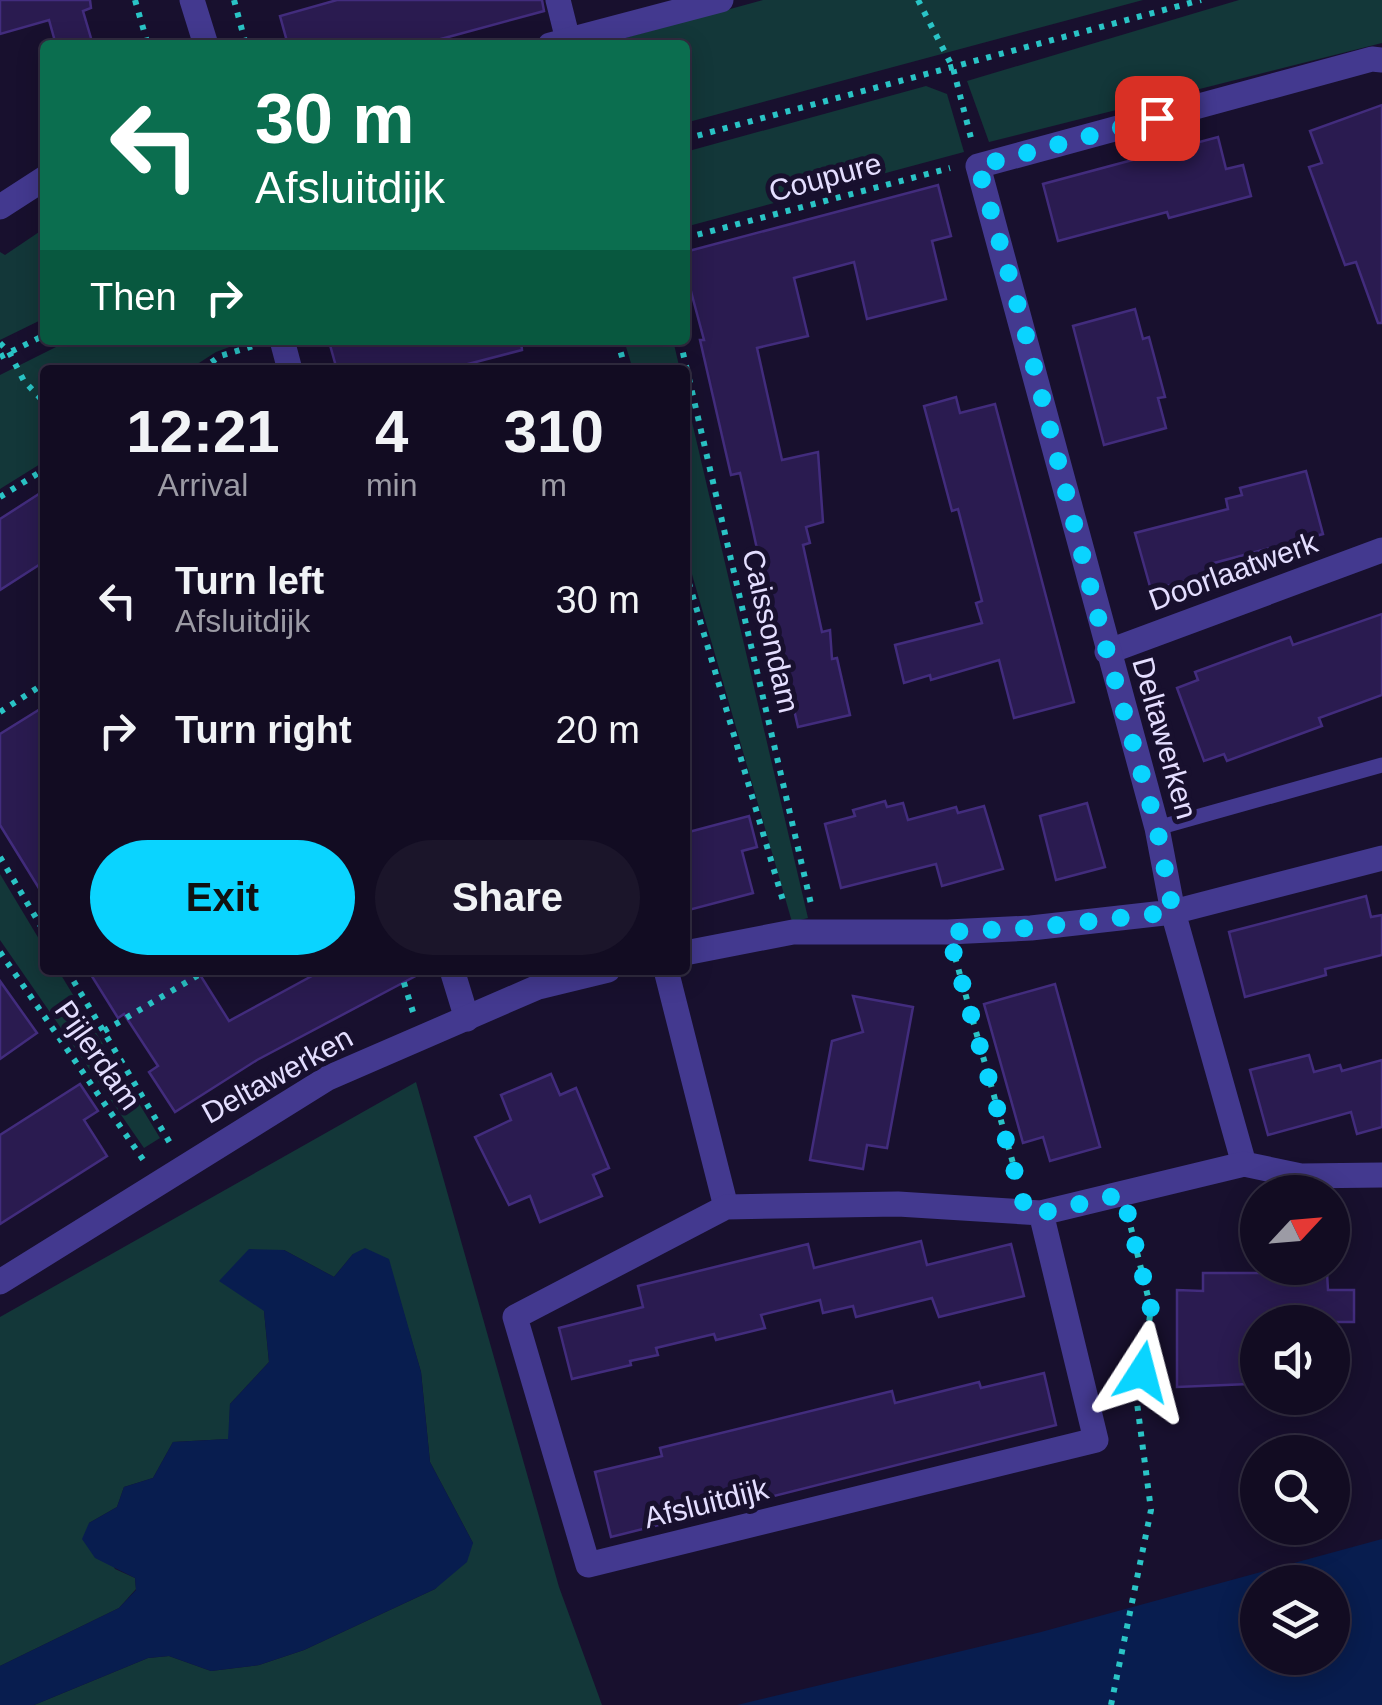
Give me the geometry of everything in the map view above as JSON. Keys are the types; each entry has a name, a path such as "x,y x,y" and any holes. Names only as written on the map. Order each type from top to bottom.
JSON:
{"street":[{"path":"192,0 204,40"},
{"path":"558,0 559,40"},
{"path":"567,40 720,0"},
{"path":"978,166 1372,59 1382,60"},
{"name":"Deltawerken","path":"978,166 1157,828 1173,912 1244,1164"},
{"path":"0,207 40,181"},
{"name":"Doorlaatwerk","path":"1107,652 1382,550"},
{"path":"690,952 805,932 1030,928 1173,912 1382,858"},
{"path":"454,975 467,1019"},
{"name":"Deltawerken","path":"0,1282 328,1078 538,986 586,975"},
{"path":"667,975 726,1207"},
{"path":"1244,1164 1301,1176 1382,1175"},
{"name":"Afsluitdijk","path":"1034,1212 1096,1440 588,1565 514,1318 726,1207 898,1204 1034,1212 1244,1164"}],"lane":[{"path":"1157,828 1382,765"}],"path":[{"path":"136,0 147,40"},
{"path":"234,0 245,40"},
{"path":"918,0 953,68 978,166"},
{"path":"690,138 1202,0"},
{"name":"Coupure","path":"690,237 946,168 978,166"},
{"path":"0,357 40,337"},
{"path":"0,343 40,399"},
{"path":"208,365 220,356 256,346"},
{"name":"Caissondam","path":"690,387 805,932"},
{"path":"0,498 40,472"},
{"name":"Caissondam","path":"690,585 805,932"},
{"path":"0,712 40,686"},
{"path":"0,857 40,925"},
{"path":"948,932 1034,1212"},
{"name":"Pijlerdam","path":"0,952 159,1183"},
{"name":"Pijlerdam","path":"70,975 184,1165"},
{"path":"104,1032 198,975"},
{"path":"402,975 422,1038"},
{"path":"1110,1705 1151,1510 1137,1402 1151,1309 1123,1194"}],"green space":[{"path":"763,0 1143,0 690,122 690,40 617,40"},
{"path":"1239,0 1382,0 1382,43 989,142 967,81"},
{"path":"926,86 947,94 964,152 690,226 690,151"},
{"path":"40,231 40,320 0,340 0,252 5,255"},
{"path":"60,345 235,345 196,365 40,365 40,464 0,489 0,375"},
{"path":"626,345 674,345 679,365 632,365"},
{"path":"690,413 808,918 792,922 690,567"},
{"path":"0,874 40,941 40,975 61,975 160,1138 144,1148 0,940"},
{"path":"416,1082 559,1587 602,1705 34,1705 148,1658 169,1656 211,1671 259,1665 304,1650 435,1589 473,1543 430,1462 421,1372 388,1259 353,1254 334,1277 284,1250 264,1311 269,1362 230,1404 229,1439 173,1442 153,1478 124,1487 117,1507 89,1523 115,1569 135,1578 136,1589 119,1608 0,1666 0,1317"}],"water":[{"path":"365,1248 389,1259 421,1372 430,1462 473,1543 467,1562 435,1589 304,1650 259,1665 211,1671 169,1656 148,1658 34,1705 0,1705 0,1666 119,1608 136,1590 135,1578 95,1558 82,1539 89,1523 117,1507 124,1487 153,1478 173,1442 228,1439 230,1404 269,1362 264,1311 219,1281 249,1249 284,1250 334,1277 353,1254"},
{"path":"1382,1539 1382,1705 737,1705 1041,1632 1240,1578 1240,1675 1350,1675 1350,1565 1287,1565"}],"building":[{"path":"0,0 90,0 91,8 83,11 92,40 55,40 49,20 0,34"},
{"path":"337,0 542,0 544,11 441,40 287,40 280,16"},
{"path":"1382,105 1382,323 1378,323 1356,262 1345,265 1309,167 1322,163 1310,131"},
{"path":"1218,137 1226,169 1243,165 1251,196 1169,218 1167,212 1058,241 1043,184"},
{"path":"938,185 951,236 932,241 946,299 867,319 854,262 794,278 808,336 757,348 782,460 818,452 823,522 806,527 810,543 803,545 822,632 830,630 832,659 837,658 850,715 798,727 779,644 771,646 758,588 765,586 740,473 731,475 700,340 704,340 690,288 690,251"},
{"path":"1135,309 1143,339 1149,337 1165,397 1158,398 1166,428 1104,445 1073,326"},
{"path":"330,345 522,345 522,350 464,365 336,365"},
{"path":"956,397 960,413 995,404 1074,702 1014,718 999,660 931,680 930,675 904,683 895,645 982,623 976,603 982,601 958,509 952,511 924,406"},
{"path":"1306,471 1323,534 1214,563 1216,573 1151,590 1135,533 1228,509 1226,499 1242,495 1240,488"},
{"path":"40,493 40,564 0,590 0,519"},
{"path":"1382,614 1382,695 1319,718 1322,726 1227,761 1224,754 1204,761 1177,688 1198,680 1195,672 1290,637 1293,645"},
{"path":"40,709 40,890 0,825 0,734"},
{"path":"885,801 887,807 903,803 908,820 956,807 958,813 984,806 1003,869 942,886 936,864 841,888 825,824 855,816 853,810"},
{"path":"1087,803 1105,867 1056,880 1040,816"},
{"path":"749,816 757,847 742,851 753,893 690,910 690,832"},
{"path":"1366,896 1371,917 1382,915 1382,955 1325,969 1326,975 1245,997 1229,932"},
{"path":"91,975 200,975 229,1021 314,975 418,975 257,1060 175,1112 149,1072 158,1066 124,1014 118,1018"},
{"path":"0,981 37,1033 0,1059"},
{"path":"1055,984 1100,1147 1050,1161 1043,1137 1023,1143 984,1004"},
{"path":"853,996 913,1007 887,1148 867,1145 863,1169 810,1160 832,1041 863,1032"},
{"path":"1309,1055 1314,1072 1340,1065 1342,1071 1382,1060 1382,1127 1357,1134 1351,1112 1268,1135 1250,1070"},
{"path":"551,1074 560,1095 576,1088 609,1168 593,1175 602,1196 540,1222 530,1196 509,1205 475,1137 511,1120 501,1095"},
{"path":"80,1084 98,1111 84,1120 107,1156 0,1224 0,1135"},
{"path":"921,1241 927,1265 1011,1244 1024,1296 939,1317 932,1298 856,1317 853,1306 823,1313 820,1300 761,1315 765,1328 716,1340 714,1334 656,1348 658,1355 630,1361 631,1365 572,1379 559,1328 643,1307 638,1286 808,1244 814,1268"},
{"path":"1203,1273 1240,1273 1240,1285 1328,1285 1328,1290 1354,1290 1354,1322 1350,1322 1350,1305 1240,1305 1240,1384 1177,1387 1177,1290 1203,1291"},
{"path":"1044,1373 1056,1425 611,1537 595,1472 662,1456 660,1448 892,1391 895,1403 979,1382 981,1388"}],"route":[{"path":"1142,1372 1151,1309 1123,1194 1041,1213 1026,1212 948,932 1030,928 1173,912 1157,828 978,166 1157,118"}]}
